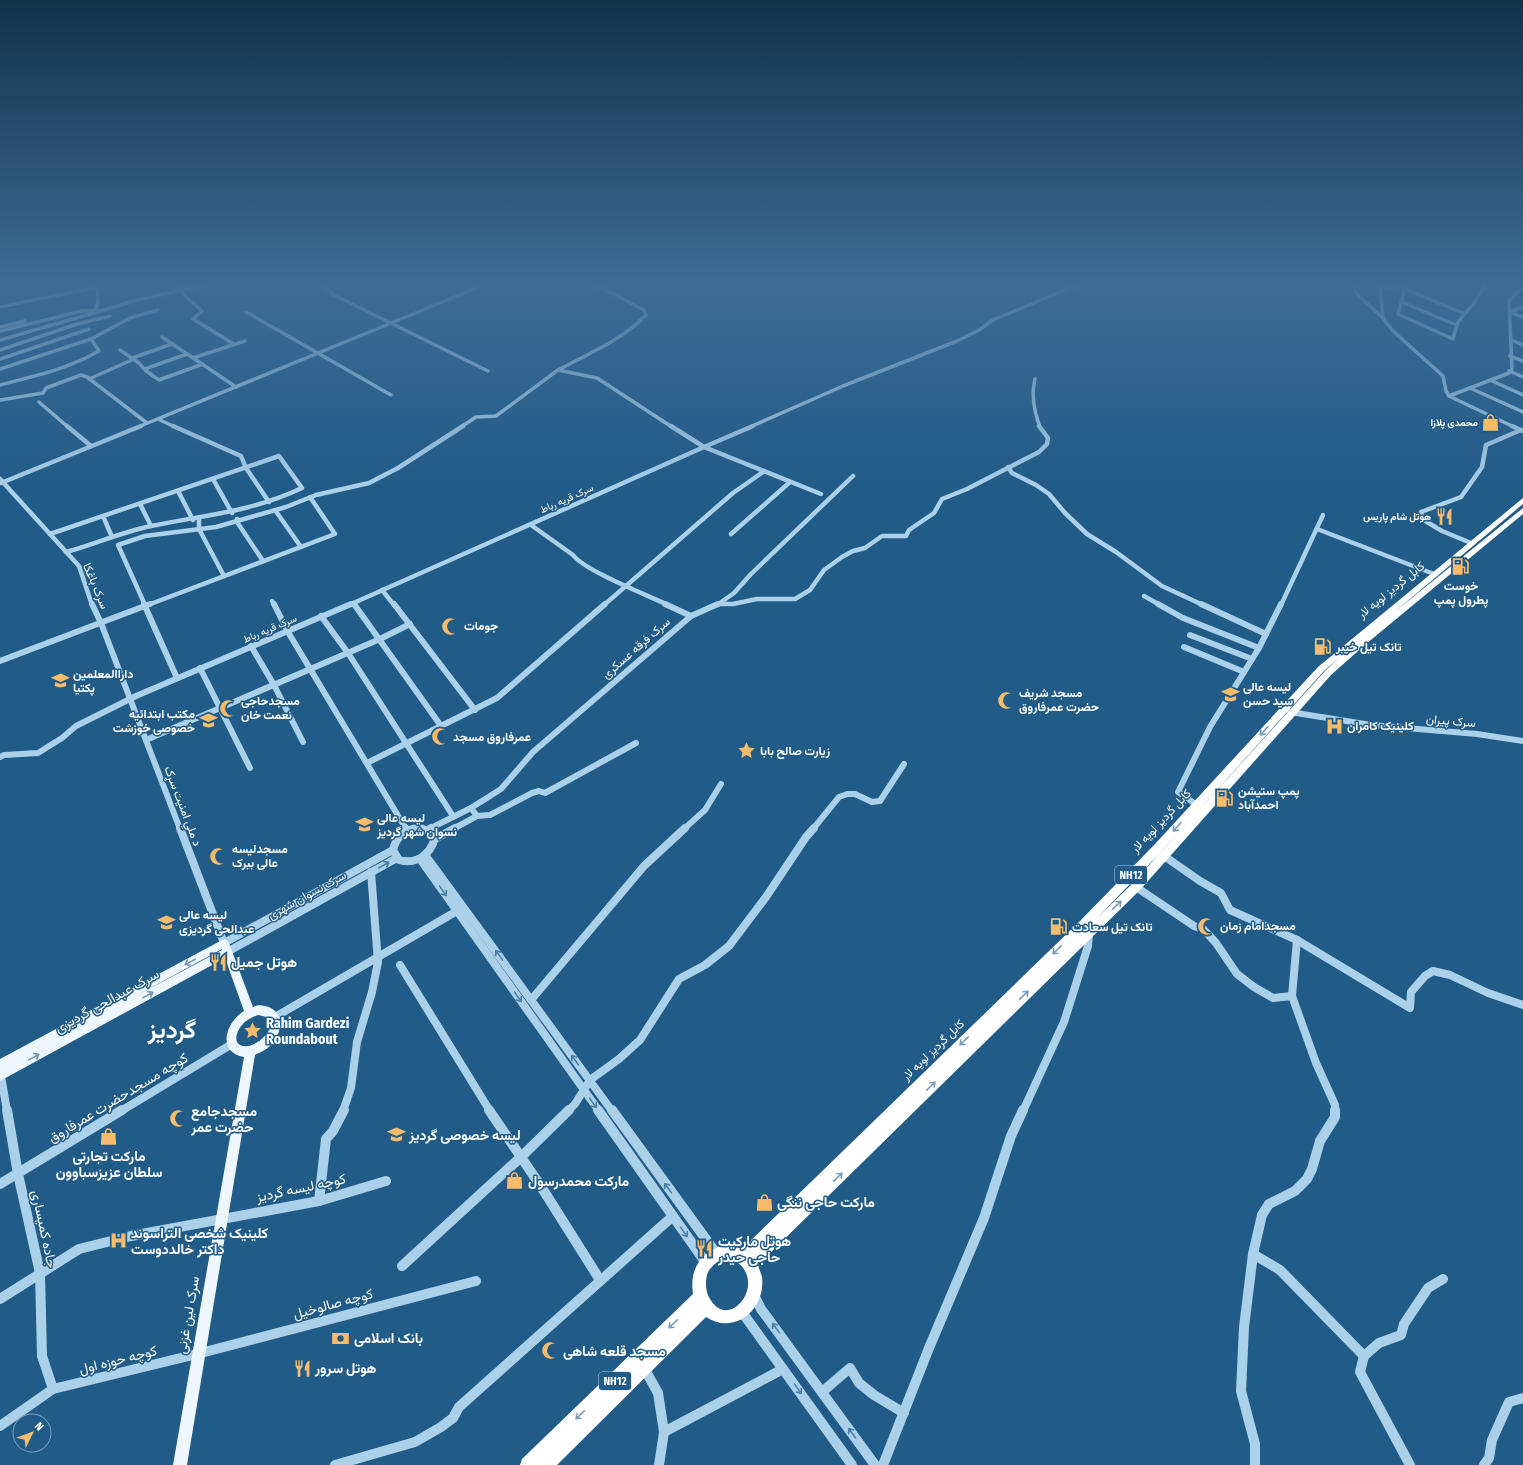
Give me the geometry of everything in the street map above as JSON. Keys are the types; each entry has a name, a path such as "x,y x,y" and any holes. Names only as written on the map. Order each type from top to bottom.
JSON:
{"highway":[{"name":"کابل گردیز لویه لار","path":"747,1260 1136,887 1288,712 1321,669 1523,500"},
{"name":"کابل گردیز لویه لار","path":"747,1260 1084,924 1197,804 1328,673 1363,642 1523,510"},
{"path":"727,1250 736,1251 747,1260 754,1273 756,1284 754,1295 749,1305 742,1312 732,1317 723,1317 714,1314 704,1302 699,1287 700,1276 711,1258 727,1250"},
{"name":"NH12","path":"546,1465 644,1368 704,1302"},
{"name":"NH12","path":"528,1465 704,1302"}],"main road":[{"path":"225,948 250,1013"},
{"name":"سرک عبدالحی گردیزی","path":"0,1071 225,948"},
{"path":"265,1010 275,1017 275,1030 271,1038 258,1049 250,1052 242,1052 236,1049 232,1044 231,1038 233,1030 240,1020 250,1013 265,1010"},
{"name":"سرک لین غزنی","path":"180,1465 197,1354 250,1052"}],"street":[{"path":"0,359 20,352"},
{"path":"1,368 50,352"},
{"path":"0,385 70,366 96,352"},
{"path":"123,352 161,380 203,364"},
{"path":"89,379 150,352"},
{"path":"193,358 209,352"},
{"path":"315,352 391,395"},
{"path":"1,481 322,352"},
{"path":"449,352 488,371"},
{"path":"177,678 118,545 145,536 199,529 236,522 310,498 369,483 398,468 476,417 496,416 558,370 590,352"},
{"name":"سرک قریه رباط","path":"0,757 4,755 38,753 62,738 76,726 177,678 251,646 288,632 321,616 531,525 843,386 928,352"},
{"path":"1417,352 1443,376 1446,391 1449,396 1522,430"},
{"path":"1449,396 1509,373 1512,369 1510,352"},
{"path":"145,369 187,354 236,387"},
{"path":"0,389 71,369 83,364 93,357 92,355"},
{"path":"1510,356 1523,361"},
{"path":"558,370 598,378 704,447 763,472 821,494"},
{"path":"1509,371 1523,377"},
{"path":"0,400 43,393 46,388 81,375 89,379 147,423"},
{"path":"718,605 726,603 733,604 757,599 794,599 810,590 824,570 842,557 853,551 865,548 882,536 906,536 909,530 934,513 942,499 967,489 1016,462 1033,456 1043,449 1048,441 1048,438 1040,428 1035,413 1033,388 1035,379"},
{"path":"1490,380 1523,395"},
{"path":"1470,388 1523,412"},
{"path":"39,402 90,446"},
{"path":"158,418 241,456 246,468 269,502"},
{"path":"1471,543 1442,531 1422,520 1421,512 1461,497 1482,467 1486,445 1522,430"},
{"path":"50,534 279,456 302,488 285,497 238,512 151,526 66,552"},
{"path":"1008,467 1012,473 1036,485 1048,494 1087,534 1116,552 1162,586 1266,634"},
{"path":"367,763 497,698 733,493 763,472"},
{"name":"سرک فرقه عسکری","path":"428,830 471,808 501,789 533,752 691,616 718,605 734,593 751,574 853,476"},
{"path":"213,479 232,513"},
{"name":"سرک باغکا","path":"1,481 79,566 90,600 101,623 130,700"},
{"path":"731,534 790,482"},
{"path":"178,491 196,519 199,529 224,576"},
{"path":"0,661 335,534 310,498"},
{"path":"140,504 151,526"},
{"path":"275,510 301,547"},
{"path":"238,512 236,522 263,561"},
{"path":"1197,804 1178,792 1210,727 1259,648 1290,587 1323,515"},
{"path":"103,516 112,537"},
{"path":"531,525 573,555 576,559 601,574 691,616"},
{"path":"1317,529 1434,574"},
{"path":"382,590 410,624 475,710"},
{"path":"1144,596 1183,618 1259,648"},
{"path":"272,602 288,632 312,669 407,831"},
{"path":"353,603 442,726"},
{"path":"321,616 348,653 453,816"},
{"path":"146,740 312,669 410,624"},
{"path":"1190,635 1252,659"},
{"path":"251,646 274,685 303,742"},
{"path":"1184,647 1244,672"},
{"path":"200,668 250,768"},
{"name":"د ملي امنیت سړک","path":"130,700 225,948"},
{"name":"سرک پیران","path":"1288,712 1371,725 1477,734 1523,741"},
{"path":"434,839 477,816 490,816 532,793 539,791 545,792 636,743"},
{"path":"402,1266 521,1157 575,1104 590,1080 619,1059 640,1040 679,979 704,965 729,946 766,897 806,837 830,810 839,797 847,794 855,794 872,802 880,801 904,764"},
{"path":"531,1000 644,866 705,810 721,784"},
{"path":"471,808 477,816"},
{"path":"419,828 428,830 434,835 433,848 423,857 408,862 397,858 394,850 396,840 407,831 419,828"},
{"name":"سرک نسوان شهری","path":"225,948 394,850"},
{"path":"1164,856 1200,881 1221,893 1230,910 1297,940 1410,1008 1411,992 1425,976 1434,971 1450,975 1488,993 1509,999 1523,1006"},
{"path":"423,857 590,1080 711,1258"},
{"path":"423,857 457,911 673,1216 711,1258"},
{"name":"سرک نسوان شهری","path":"225,948 397,858"},
{"path":"319,1201 326,1139 331,1136 342,1113 349,1093 354,1055 378,964 371,872"},
{"path":"1136,887 1194,926 1203,929 1216,943 1237,974 1254,987 1273,998 1292,996"},
{"path":"275,1017 457,911"},
{"path":"883,1465 929,1348 984,1218 1011,1136 1064,1022 1088,946 1089,931"},
{"path":"1255,1465 1255,1444 1241,1391 1244,1327 1253,1254 1262,1215 1269,1204 1295,1191 1307,1179 1312,1169 1320,1141 1335,1117 1335,1105 1316,1063 1292,996 1297,940"},
{"path":"400,965 488,1108 600,1280"},
{"name":"کوچه مسجدحضرت عمرفاروق","path":"0,1184 232,1044"},
{"name":"جاده کمیساری","path":"0,1071 18,1174 40,1273 42,1356 53,1389"},
{"name":"کوچه لیسه گردیز","path":"0,1299 79,1249 131,1236 319,1201 386,1182"},
{"path":"335,1465 415,1442 441,1427 453,1418 459,1407 673,1216"},
{"path":"1253,1254 1280,1270 1364,1356"},
{"path":"1410,1465 1360,1372 1364,1356 1379,1343 1401,1335 1404,1324 1428,1288 1443,1279"},
{"name":"کوچه صالوخیل","path":"197,1354 476,1281"},
{"path":"754,1295 762,1309 875,1465"},
{"path":"742,1312 852,1465"},
{"name":"کوچه حوزه اول","path":"53,1389 197,1354"},
{"path":"644,1368 658,1393 664,1432 659,1465"},
{"path":"822,1392 850,1368 859,1383 874,1395 904,1413"},
{"path":"664,1432 783,1369"},
{"path":"0,1426 53,1389"},
{"path":"1484,1465 1489,1458 1492,1440 1509,1402 1523,1398"}],"place":[{"name":"محمدی پلازا","path":"1491,423"},
{"name":"هوتل شام پاریس","path":"1444,517"},
{"name":"خوست پطرول پمپ","path":"1461,567"},
{"name":"جومات","path":"451,626"},
{"name":"تانک تیل خیبر","path":"1323,647"},
{"name":"داراالمعلمین پکتیا","path":"60,681"},
{"name":"لیسه عالی سید حسن","path":"1230,694"},
{"name":"مسجد شریف حضرت عمرفاروق","path":"1006,700"},
{"name":"مسجدحاجی نعمت خان","path":"228,708"},
{"name":"مکتب ابتدائیه خصوصی خوزشت","path":"208,721"},
{"name":"کلینیک کامران","path":"1334,726"},
{"name":"عمرفاروق مسجد","path":"440,737"},
{"name":"زیارت صالح بابا","path":"747,751"},
{"name":"پمپ ستیشن احمدآباد","path":"1225,798"},
{"name":"لیسه عالی نسوان شهر گردیز","path":"364,825"},
{"name":"مسجدلیسه عالی ببرک","path":"219,856"},
{"name":"لیسه عالی عبدالحی گردیزی","path":"166,922"},
{"name":"مسجدامام زمان","path":"1207,926"},
{"name":"تانک تیل سعادت","path":"1059,927"},
{"name":"هوتل جمیل","path":"218,962"},
{"name":"Rahim Gardezi Roundabout","path":"253,1031"},
{"name":"مسجدجامع حضرت عمر","path":"178,1119"},
{"name":"لیسه خصوصی گردیز","path":"396,1135"},
{"name":"مارکت تجارتی سلطان عزیزسباوون","path":"109,1136"},
{"name":"مارکت محمدرسول","path":"515,1181"},
{"name":"مارکت حاجی ننگی","path":"764,1202"},
{"name":"کلینیک شخصی التراسوند داکتر خالددوست","path":"118,1241"},
{"name":"هوتل مارکیت حاجی حیدر","path":"705,1249"},
{"name":"بانک اسلامی","path":"341,1338"},
{"name":"مسجد قلعه شاهی","path":"550,1351"},
{"name":"هوتل سرور","path":"302,1368"}],"district":[{"name":"گردیز","path":"172,1030"}]}
